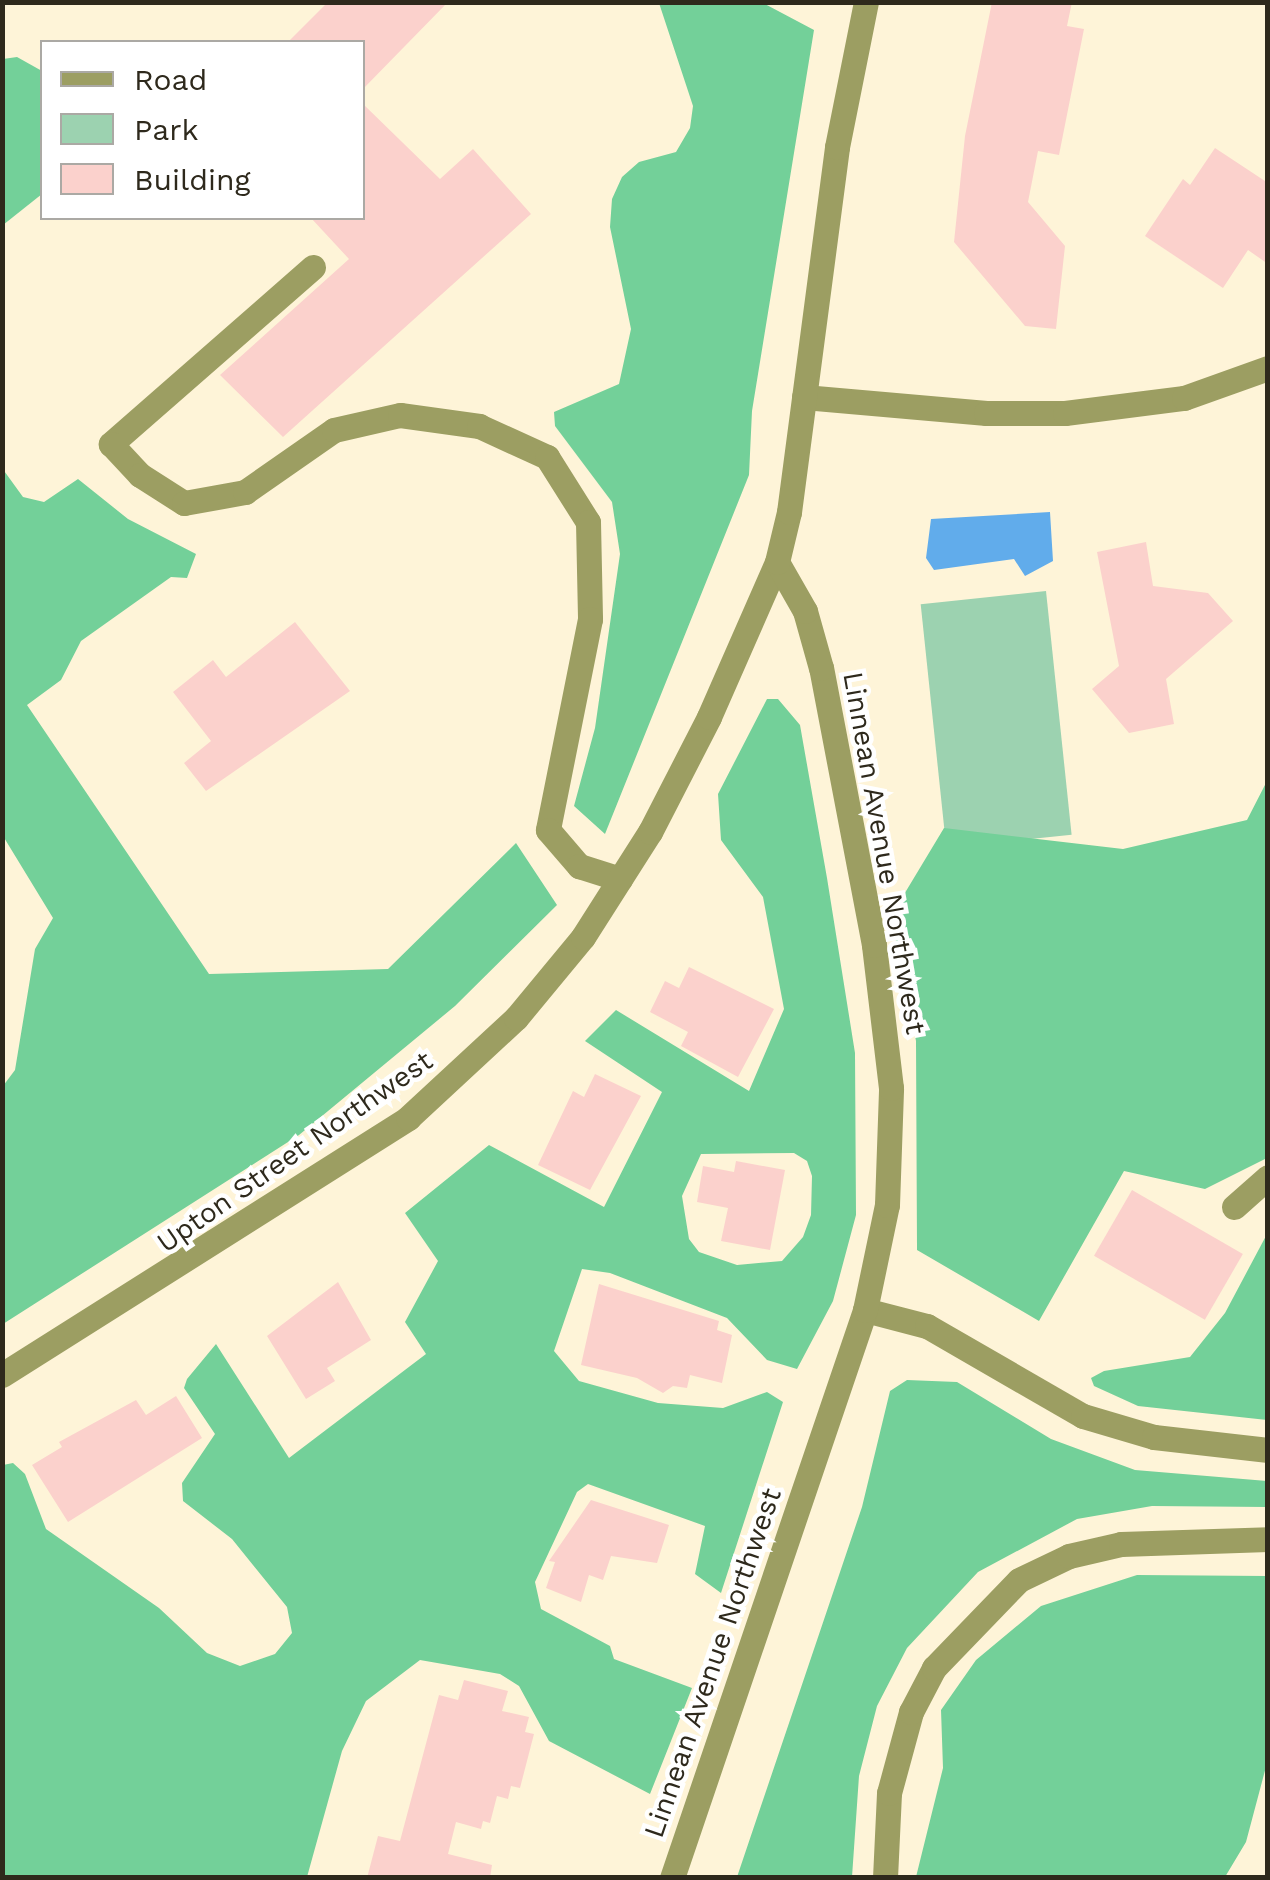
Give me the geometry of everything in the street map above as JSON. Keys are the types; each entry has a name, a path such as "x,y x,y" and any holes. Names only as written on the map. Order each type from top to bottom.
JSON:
{"street":[{"path":"777,562 804,397 832,181 866,2"},
{"path":"314,267 110,444 140,475 184,502 245,492 334,430 400,415 479,426 547,456 588,522 590,619 548,830 579,866 620,879"},
{"path":"804,397 986,414 1065,413 1184,398 1268,368"},
{"name":"Upton Street Northwest","path":"2,1375 276,1206 436,1096 534,999 620,879 681,778 777,562"},
{"name":"Linnean Avenue Northwest","path":"672,1878 865,1310 887,1205 888,1030 821,668 805,611 777,562"},
{"path":"1234,1207 1268,1178"},
{"path":"865,1310 927,1326 1083,1416 1154,1437 1268,1450"},
{"path":"885,1878 889,1793 911,1712 946,1652 1019,1580 1068,1556 1121,1544 1268,1539"}],"green space":[{"path":"659,3 763,3 814,30 752,411 749,475 605,834 574,806 595,728 620,554 612,502 555,426 554,412 619,384 631,329 610,227 612,199 622,177 639,162 676,152 690,128 693,106"},
{"path":"17,57 40,70 40,196 3,225 3,59"},
{"path":"2,468 23,497 44,502 78,479 128,519 196,554 187,578 171,577 81,641 61,680 27,705 209,974 388,969 516,843 557,905 455,1006 299,1135 3,1324 3,1086 15,1070 35,949 53,918 3,836"},
{"path":"1046,591 1072,835 946,848 921,604"},
{"path":"767,699 778,699 800,725 855,1053 856,1215 833,1301 797,1369 767,1360 727,1318 610,1273 582,1269 554,1351 579,1381 658,1403 723,1408 767,1392 783,1402 721,1593 695,1574 705,1526 588,1484 577,1492 535,1582 541,1609 610,1646 614,1659 692,1688 650,1794 549,1741 519,1686 500,1674 420,1660 366,1701 342,1751 307,1877 3,1877 3,1465 13,1463 25,1474 46,1529 159,1608 207,1653 240,1666 275,1654 292,1633 287,1607 232,1539 183,1501 182,1483 215,1434 184,1388 187,1379 216,1344 289,1458 426,1354 405,1322 438,1261 405,1213 489,1145 604,1207 662,1092 585,1041 616,1010 749,1091 784,1009 763,897 721,840 718,794","holes":["794,1153 807,1161 812,1176 811,1215 803,1237 782,1261 737,1265 699,1252 689,1239 682,1196 701,1154"]},
{"path":"1267,781 1267,1158 1205,1189 1124,1171 1039,1321 917,1250 916,1041 891,916 944,828 1123,849 1247,820"},
{"path":"1267,1234 1267,1420 1138,1406 1094,1386 1091,1378 1104,1371 1190,1357 1225,1313"},
{"path":"907,1380 957,1382 1051,1439 1135,1470 1267,1481 1267,1507 1152,1506 1077,1519 978,1572 907,1648 877,1706 859,1776 852,1877 737,1877 862,1507 890,1391"},
{"path":"1137,1575 1267,1576 1267,1763 1246,1842 1225,1877 916,1877 943,1768 941,1710 976,1660 1041,1606"}],"water":[{"path":"1050,512 1053,561 1025,576 1014,559 934,570 926,558 931,519"}],"building":[{"path":"328,2 448,2 365,87 365,40 290,40"},
{"path":"992,2 1072,2 1067,26 1084,29 1059,155 1038,151 1028,202 1065,246 1056,329 1025,326 954,242 965,136"},
{"path":"365,106 440,179 473,149 531,214 283,437 220,375 349,259 313,220 365,220"},
{"path":"1215,148 1268,183 1268,264 1248,250 1223,288 1145,236 1183,179 1190,185"},
{"path":"1146,542 1153,586 1208,593 1233,621 1166,679 1174,724 1129,733 1092,689 1119,666 1097,552"},
{"path":"295,622 350,691 206,791 184,763 211,741 173,692 213,660 226,677"},
{"path":"689,967 774,1009 738,1077 681,1046 688,1032 650,1012 665,981 679,988"},
{"path":"595,1074 641,1096 590,1190 538,1165 573,1091 584,1097"},
{"path":"736,1161 785,1170 770,1250 721,1241 728,1208 697,1202 703,1166 734,1172"},
{"path":"1132,1190 1243,1254 1205,1320 1094,1256"},
{"path":"338,1282 371,1340 327,1368 335,1381 306,1399 267,1336"},
{"path":"599,1284 719,1321 717,1330 732,1335 722,1383 690,1375 687,1388 673,1386 663,1393 637,1378 581,1365"},
{"path":"176,1396 202,1438 68,1522 32,1465 62,1447 59,1442 136,1400 146,1415"},
{"path":"591,1500 669,1525 657,1563 611,1556 603,1580 589,1575 581,1602 546,1588 555,1562 549,1561"},
{"path":"464,1680 508,1691 502,1711 529,1717 525,1732 534,1734 520,1788 511,1786 508,1799 497,1796 490,1823 483,1821 481,1829 456,1822 448,1854 492,1865 490,1878 367,1878 378,1836 400,1841 439,1695 458,1700"}]}
